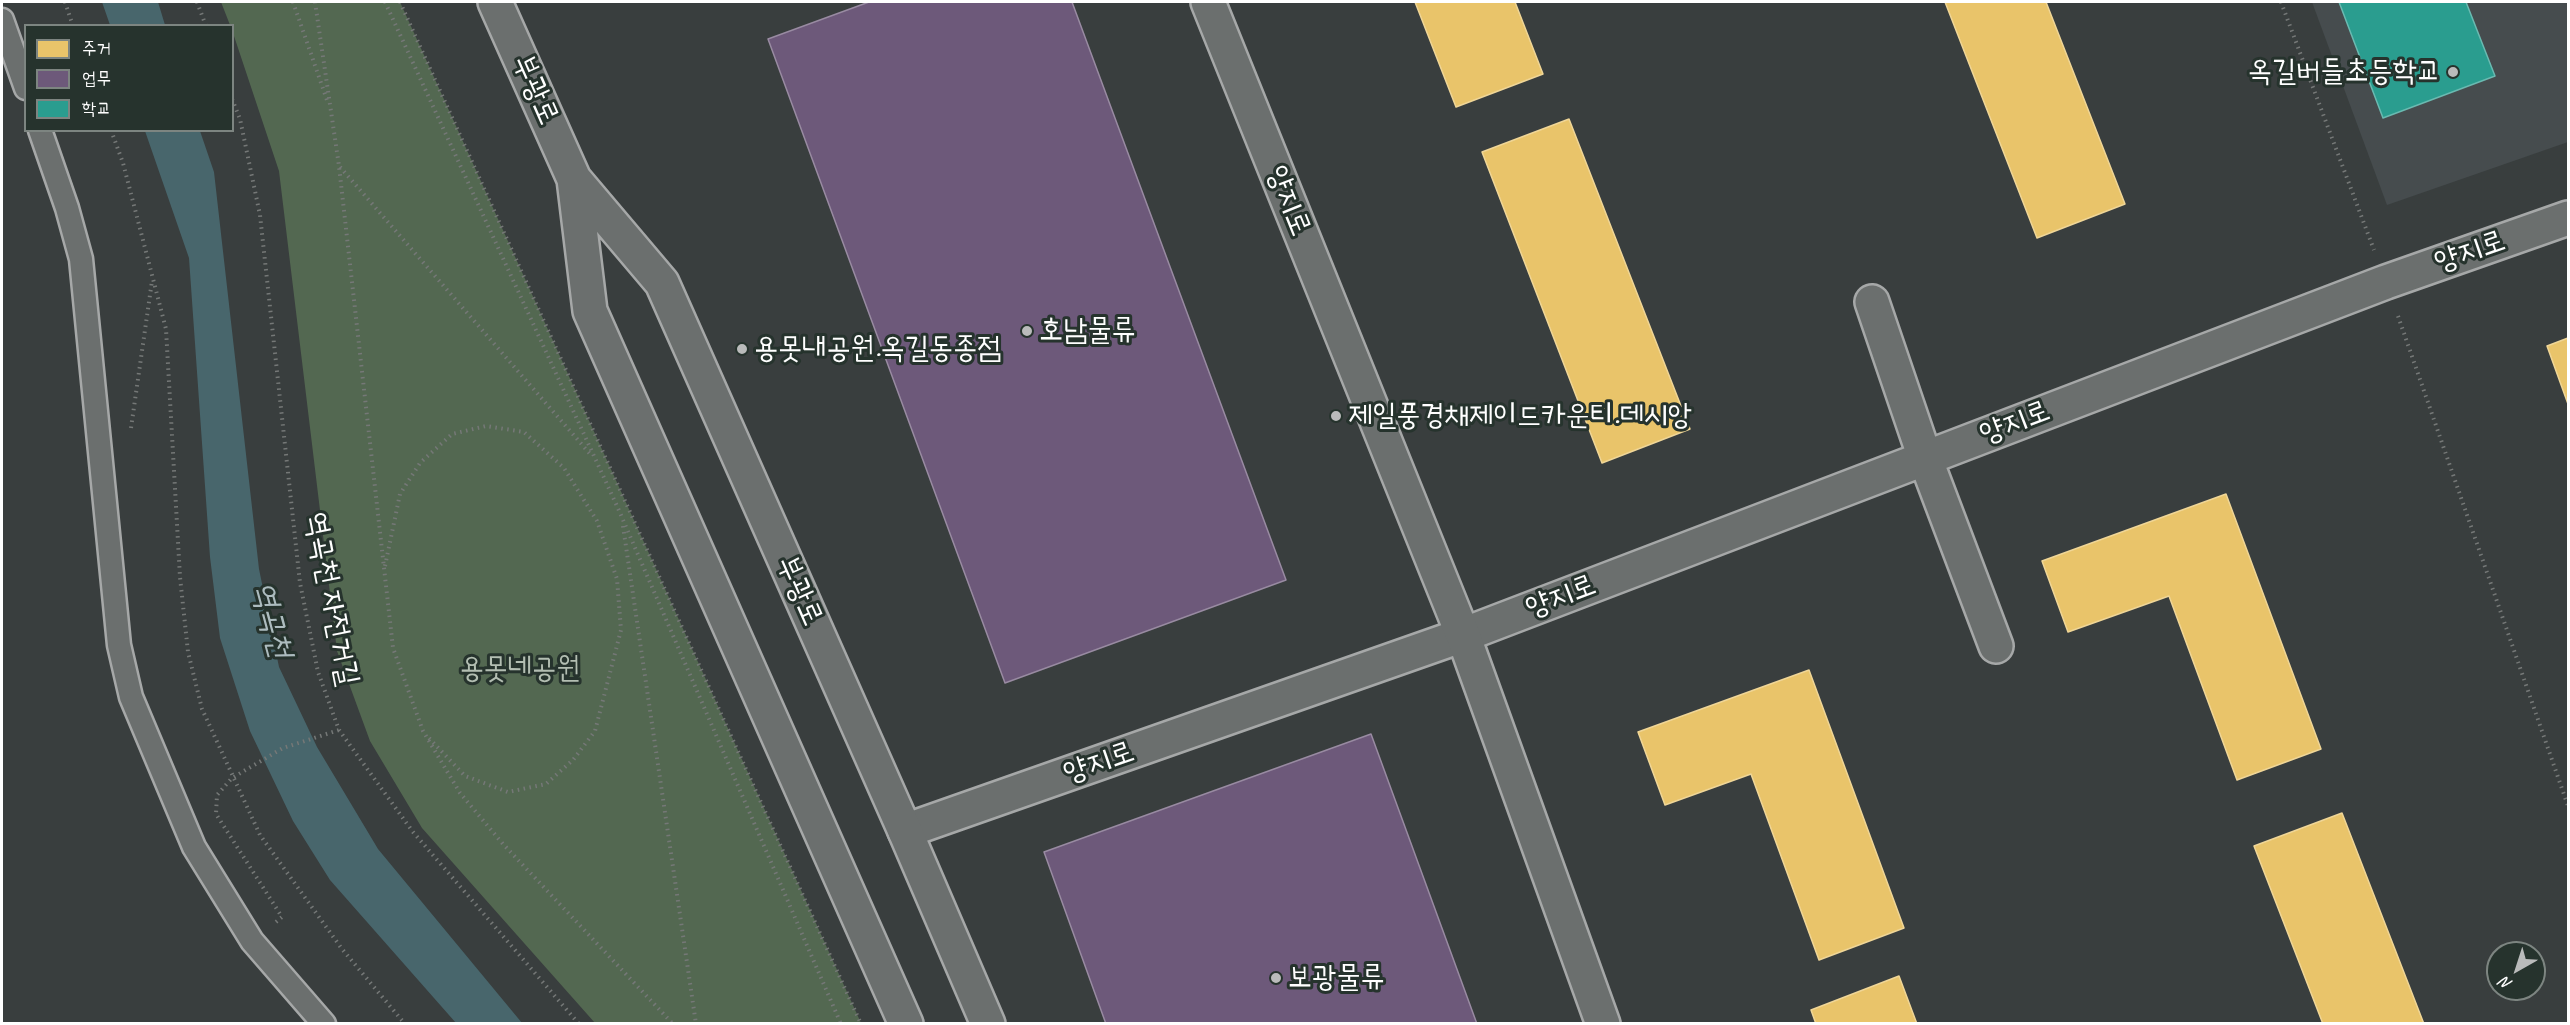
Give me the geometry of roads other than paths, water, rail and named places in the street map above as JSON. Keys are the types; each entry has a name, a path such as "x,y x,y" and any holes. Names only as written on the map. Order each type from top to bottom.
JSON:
{"street":[{"name":"부광로","path":"495,2 574,179 662,283 988,1023"},
{"name":"양지로","path":"1208,2 1463,635 1603,1023"},
{"name":"부광로","path":"574,179 590,311 906,1023"},
{"name":"양지로","path":"905,831 1463,635 2386,282 2568,218"},
{"path":"1872,302 1925,458 1996,646"}],"lane":[{"path":"2,20 24,82"},
{"path":"41,132 67,208 81,259 119,645 131,698 194,847 252,941 324,1023"}],"water":[{"path":"102,2 158,2 165,24 110,24"},
{"path":"145,132 200,132 214,172 259,569 279,667 317,747 378,849 522,1023 456,1023 330,880 293,821 250,731 220,638 210,557 189,258"}],"place":[{"name":"옥길버들초등학교","path":"2453,72"},
{"name":"호남물류","path":"1027,331"},
{"name":"용못내공원.옥길동종점","path":"742,349"},
{"name":"제일풍경채제이드카운티.데시앙","path":"1336,416"},
{"name":"보광물류","path":"1276,978"}],"water label":[{"name":"역곡천","path":"271,620"}],"park label":[{"name":"용못네공원","path":"520,669"}]}
